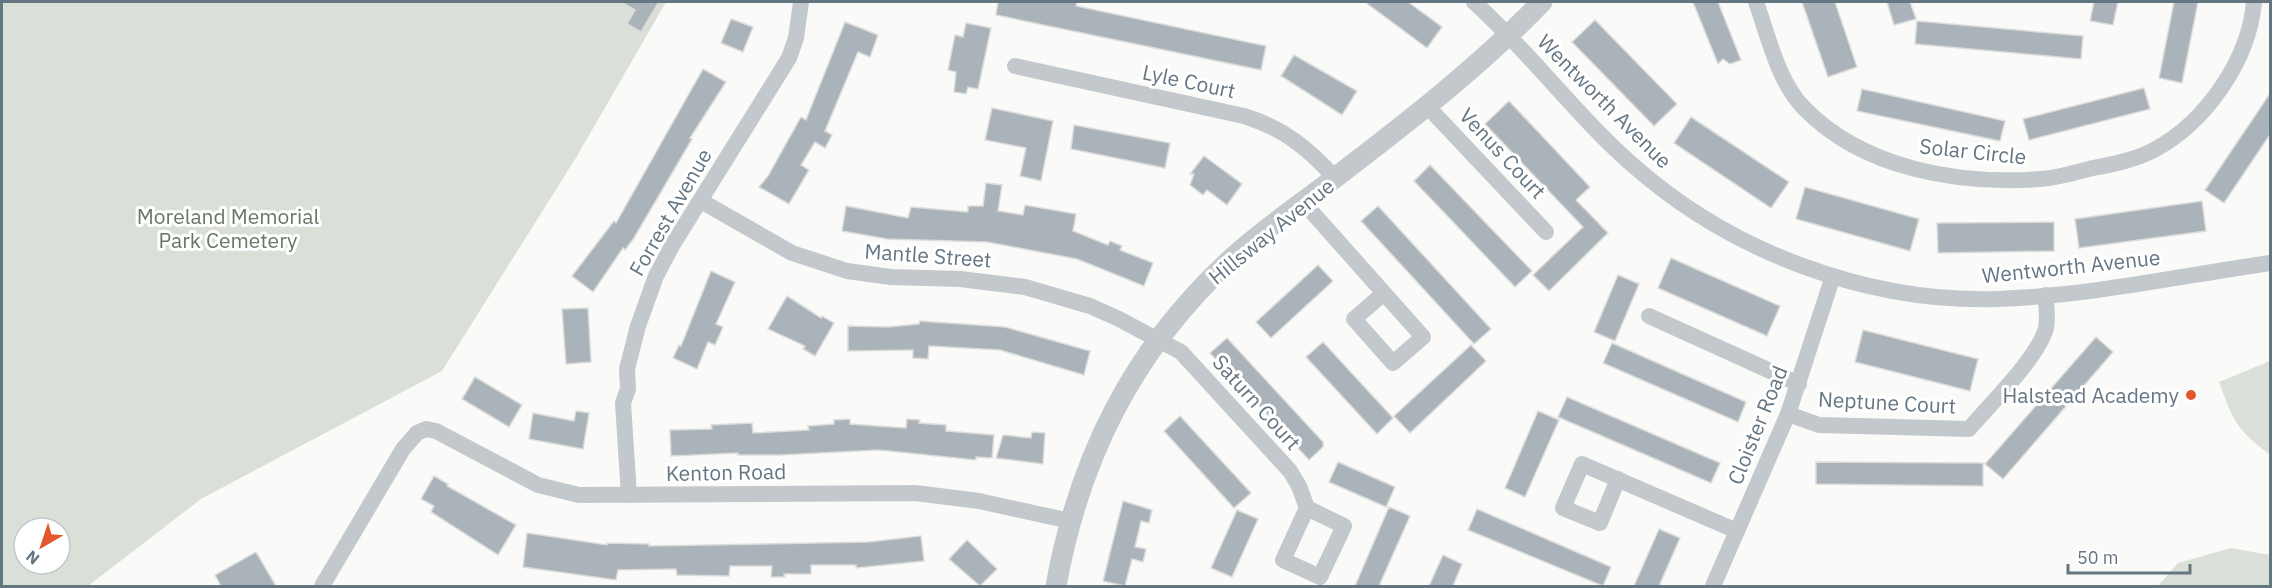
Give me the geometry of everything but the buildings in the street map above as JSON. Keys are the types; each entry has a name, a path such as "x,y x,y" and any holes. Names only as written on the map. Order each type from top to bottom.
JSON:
{"street":[{"name":"Forrest Avenue","path":"629,495 623,402 628,389 627,369 643,310 656,276 673,244 789,58 796,38 801,2"},
{"name":"Wentworth Avenue","path":"1474,2 1509,35 1610,144 1665,192 1730,233 1787,260 1833,276 1941,297 1997,299 2046,295 2271,263"},
{"name":"Hillsway Avenue","path":"1056,586 1070,520 1084,474 1106,423 1158,339 1229,261 1427,106 1509,35 1542,2"},
{"name":"Solar Circle","path":"1756,2 1792,91 1815,119 1848,142 1876,156 1906,166 1941,174 2005,181 2043,179 2117,163 2153,151 2172,139 2195,119 2236,63 2252,19 2254,2"},
{"name":"Lyle Court","path":"1014,66 1244,116 1268,124 1300,142 1335,178"},
{"name":"Venus Court","path":"1427,106 1546,232"},
{"name":"Mantle Street","path":"701,201 769,242 819,264 869,275 960,279 1025,287 1090,306 1158,339"},
{"path":"1303,202 1384,292"},
{"name":"Cloister Road","path":"1713,586 1788,414 1833,276"},
{"name":"Neptune Court","path":"1788,414 1819,425 1969,429 2032,354 2041,340 2046,326 2046,295"},
{"path":"1649,316 1799,384"},
{"name":"Saturn Court","path":"1158,339 1181,352 1290,471 1299,486 1307,508"},
{"name":"Kenton Road","path":"322,586 403,449 417,433 426,429 436,431 538,485 579,495 915,493 980,501 1070,520"},
{"path":"1618,479 1737,531"}],"green space":[{"name":"Moreland Memorial Park Cemetery","path":"2,2 666,2 577,156 442,371 201,499 88,586 2,586"},
{"path":"2270,361 2270,455 2250,439 2237,424 2219,382"},
{"path":"2231,548 2270,555 2270,586 2158,586 2178,563"}],"place":[{"name":"Halstead Academy","path":"2191,395"}]}
